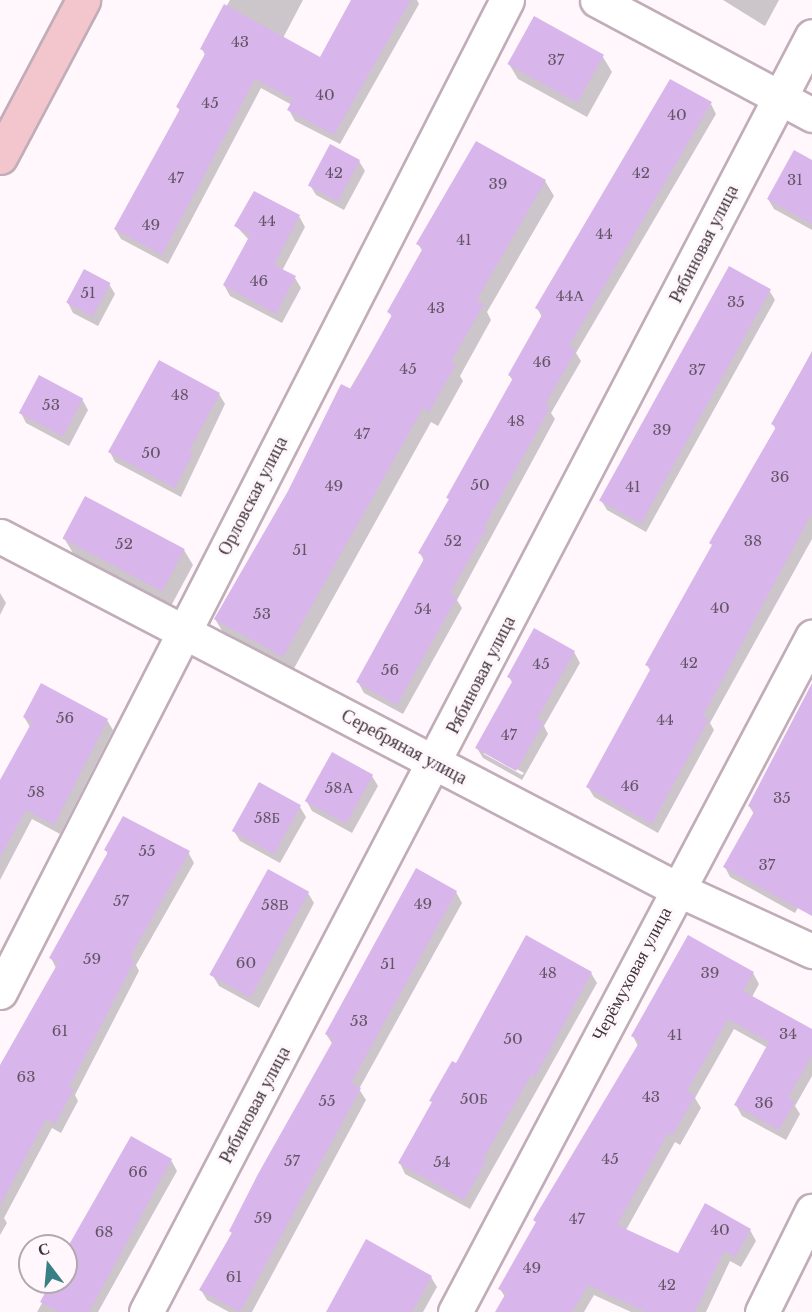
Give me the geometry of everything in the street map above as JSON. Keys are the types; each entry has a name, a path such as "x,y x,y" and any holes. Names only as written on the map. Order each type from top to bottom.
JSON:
{"main road":[{"path":"0,157 83,0"}],"street":[{"name":"Орловская улица","path":"0,992 507,0"},
{"path":"597,0 812,115"},
{"name":"Рябиновая улица","path":"146,1312 435,764 812,36"},
{"name":"Серебряная улица","path":"0,536 677,889 812,951"},
{"name":"Черёмуховая улица","path":"455,1312 812,637"},
{"path":"762,1312 812,1211"}],"building":[{"path":"351,0 411,0 334,135 287,110 293,99 255,79 162,255 114,229 180,109 176,107 206,52 200,49 224,4 320,57"},
{"path":"534,16 604,55 577,103 507,64"},
{"path":"670,79 712,102 569,346 576,350 545,405 550,408 450,593 457,597 397,705 356,682 425,557 418,553 449,499 446,498 513,378 508,375 543,313 535,308"},
{"path":"476,141 546,180 477,300 484,304 451,362 456,365 429,412 423,408 283,657 214,619 288,491 341,384 351,389 392,315 387,312 423,248 416,244"},
{"path":"330,144 360,160 338,201 308,185"},
{"path":"794,150 812,160 812,224 767,199"},
{"path":"254,191 300,215 274,265 296,276 276,314 223,285 250,235 234,226"},
{"path":"729,266 771,289 641,524 599,500"},
{"path":"84,269 110,283 93,317 66,303"},
{"path":"812,352 812,513 703,716 709,719 652,824 586,787 651,668 645,665 712,545 709,543 776,427 771,424"},
{"path":"159,360 220,393 189,451 193,453 175,488 108,452"},
{"path":"39,375 83,398 63,436 19,413"},
{"path":"85,496 185,549 162,591 62,538"},
{"path":"534,628 575,651 537,719 544,722 516,771 475,748 513,680 507,677"},
{"path":"41,683 108,719 54,825 26,810 0,857 0,780 32,722 23,717"},
{"path":"812,683 812,916 723,867 755,810 748,806"},
{"path":"332,752 373,775 346,824 305,801"},
{"path":"259,782 301,805 274,854 232,831"},
{"path":"123,816 190,851 130,957 135,960 69,1087 74,1089 55,1124 46,1119 0,1205 0,1065 58,963 49,958 108,852 104,850"},
{"path":"416,868 457,891 351,1083 361,1088 240,1312 199,1290 232,1233 229,1231 258,1174 334,1039 325,1034"},
{"path":"268,869 309,892 250,998 209,975"},
{"path":"526,935 592,972 535,1077 531,1075 483,1159 486,1161 464,1200 398,1163 432,1102 429,1101 452,1061 456,1063"},
{"path":"688,935 754,972 743,991 812,1029 812,1055 788,1098 795,1102 779,1130 734,1105 769,1042 728,1019 687,1091 695,1096 673,1135 668,1133 617,1225 678,1253 705,1203 751,1229 735,1257 724,1251 695,1312 646,1312 588,1285 572,1312 495,1312 506,1293 498,1289 536,1222 533,1220 640,1041 631,1036"},
{"path":"131,1136 172,1159 89,1312 59,1312 40,1302 44,1294 78,1294 78,1234 75,1234"},
{"path":"366,1239 432,1276 412,1312 326,1312"}]}
